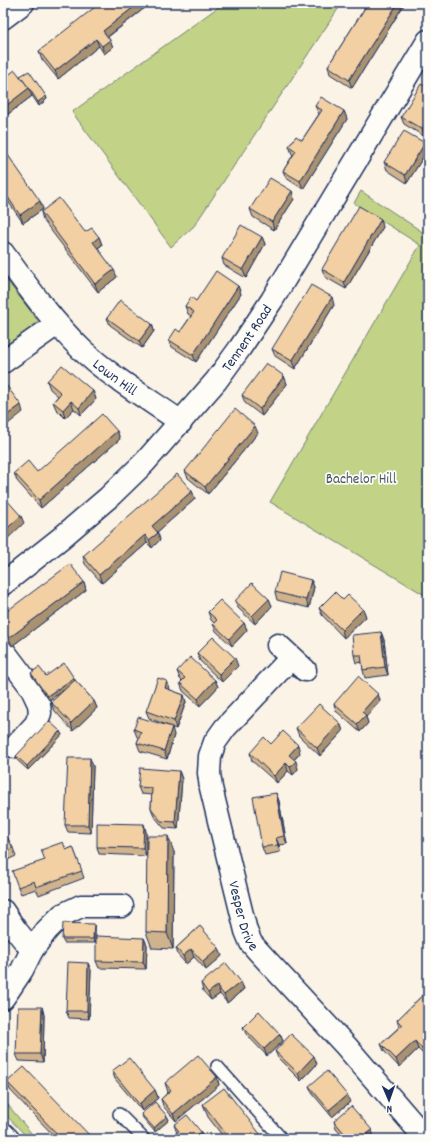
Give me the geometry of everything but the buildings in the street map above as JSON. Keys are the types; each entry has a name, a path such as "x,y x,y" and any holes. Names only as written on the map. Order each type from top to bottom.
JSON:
{"street":[{"path":"3,18 23,3"},
{"name":"Tennent Road","path":"3,584 61,538 109,497 145,462 220,375 272,300 428,41"},
{"name":"Lown Hill","path":"4,258 57,324 83,350 108,371 181,422"},
{"path":"3,362 57,324"},
{"path":"3,650 31,687 39,704 40,713 36,724 15,747"},
{"name":"Vesper Drive","path":"291,658 225,728 216,742 210,756 209,773 211,788 246,930 252,943 259,952 346,1046 426,1139"},
{"path":"3,998 22,970 32,950 47,930 62,915 81,906 122,906"},
{"path":"3,912 32,950"},
{"path":"3,1134 8,1139"}],"lane":[{"path":"218,1066 282,1139"},
{"path":"119,1114 144,1139"}],"green space":[{"path":"224,3 342,3 194,226 171,247 72,112"},
{"name":"Bachelor Hill","path":"361,191 421,231 425,236 428,232 428,597 270,502 420,245 354,203"},
{"path":"3,278 5,278 39,322 37,332 3,354"},
{"path":"3,1099 36,1139 29,1139 3,1112"}]}
